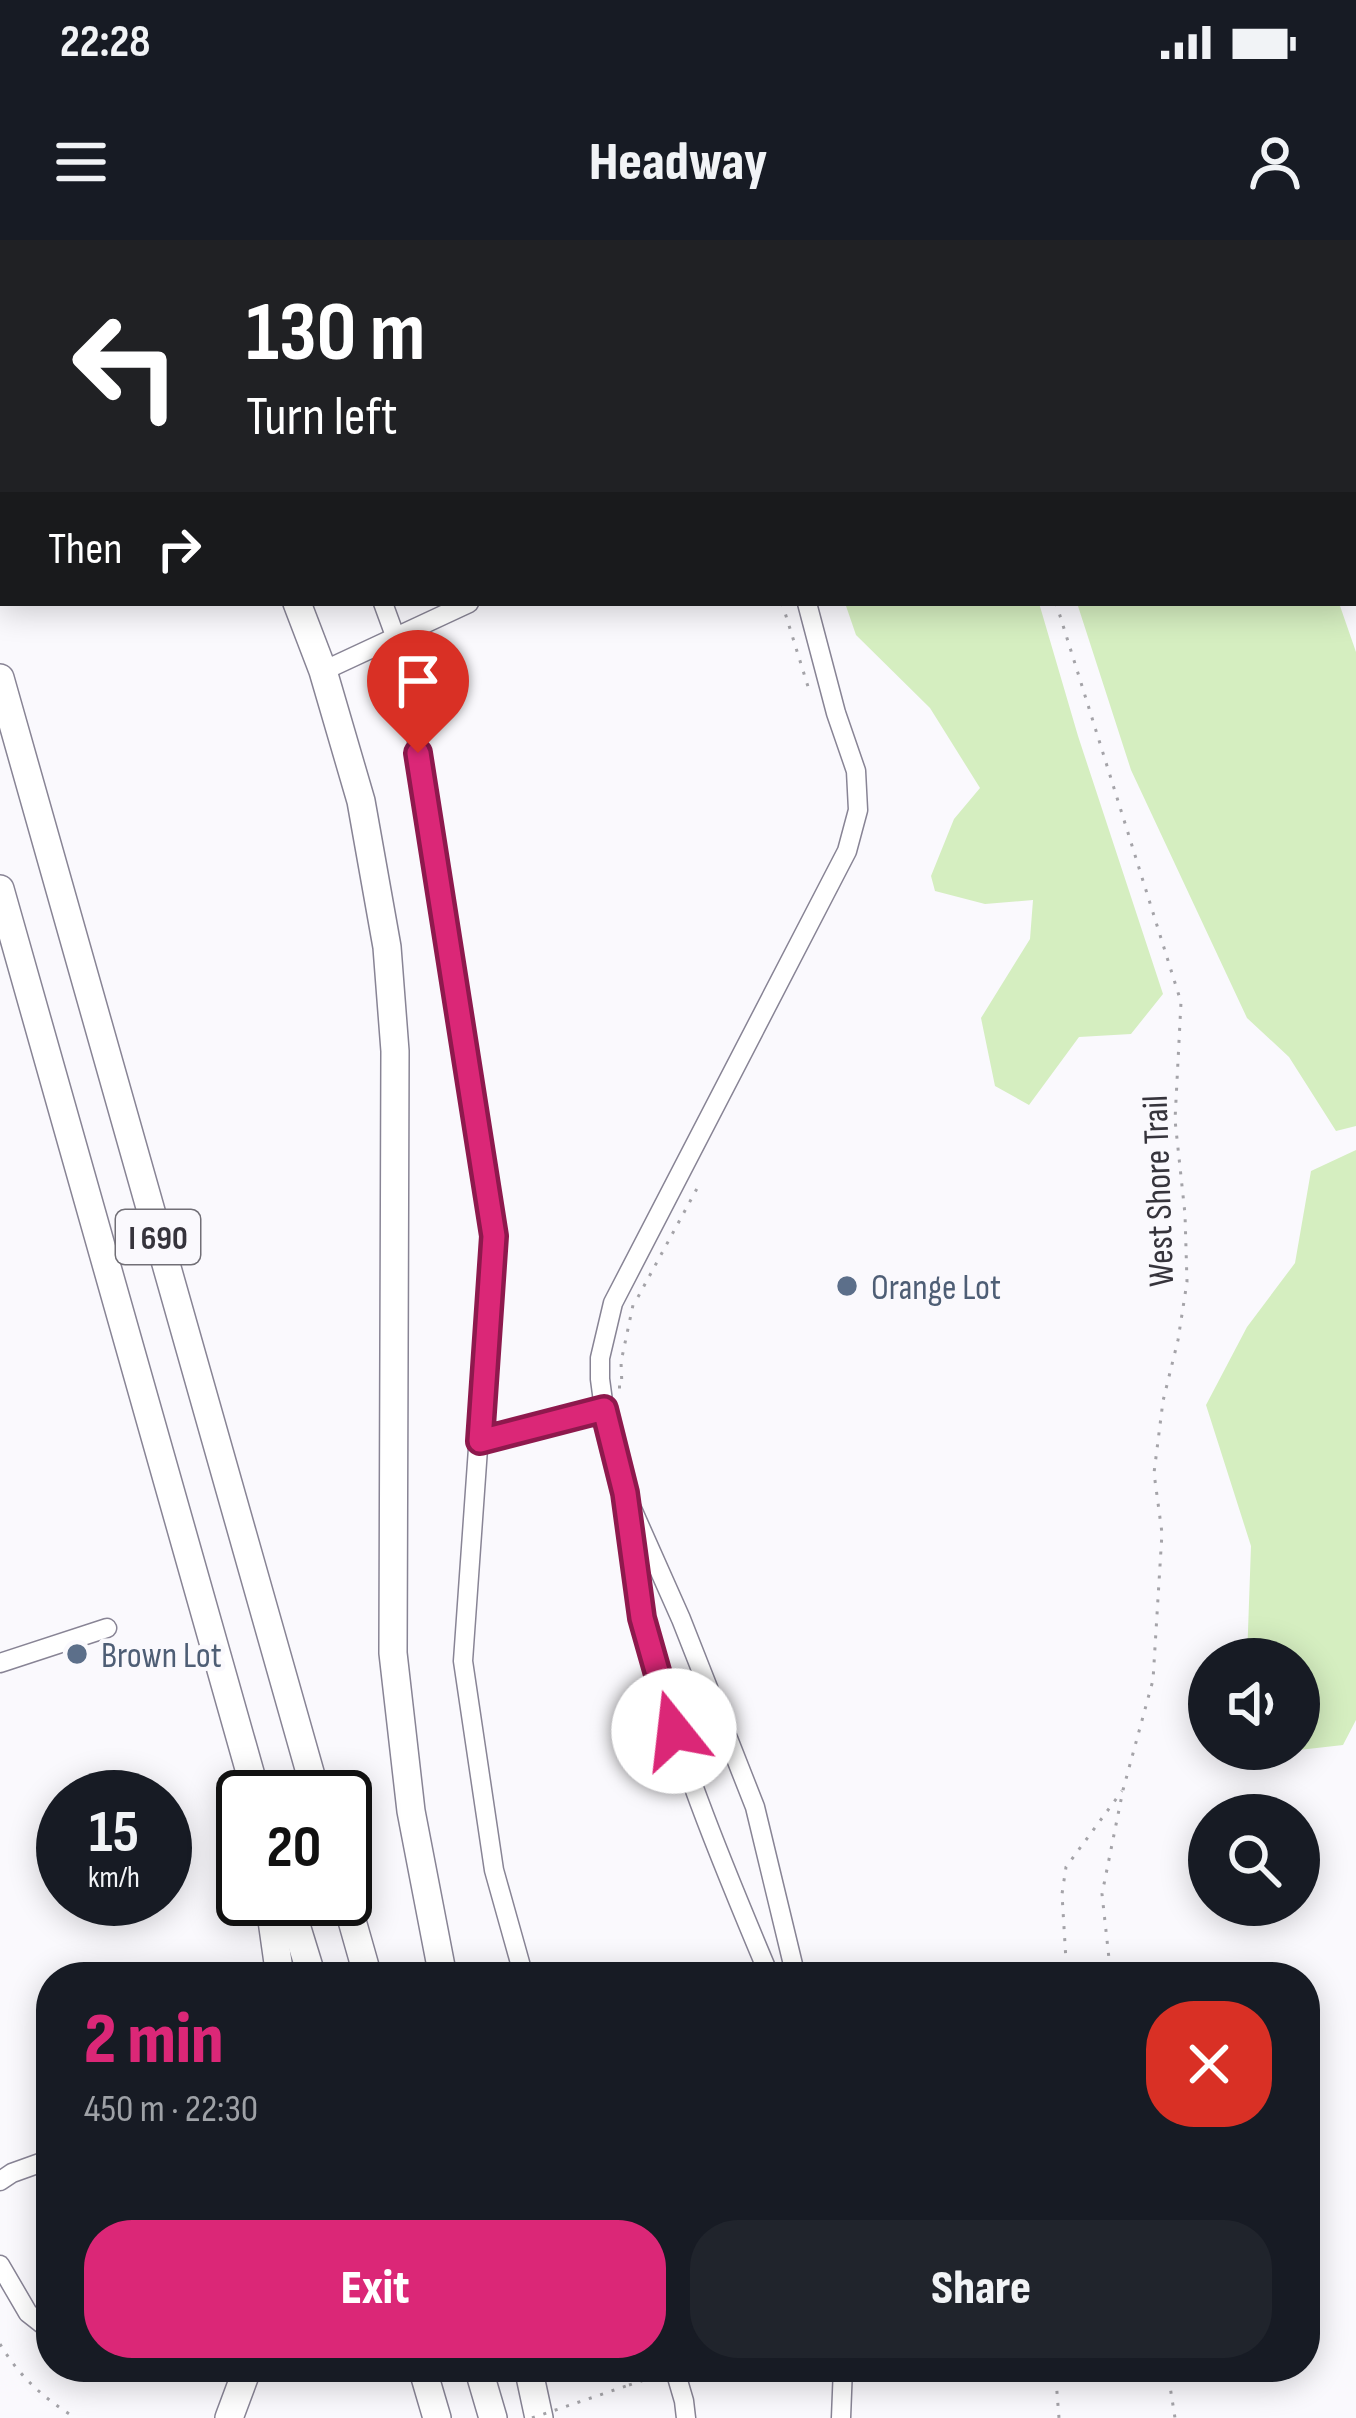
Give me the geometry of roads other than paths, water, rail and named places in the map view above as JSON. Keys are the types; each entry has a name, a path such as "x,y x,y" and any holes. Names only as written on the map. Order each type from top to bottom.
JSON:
{"highway":[{"path":"298,606 362,801 387,947 394,1051 394,1653 411,1811 439,1962"},
{"name":"I 690","path":"0,677 309,1770"},
{"name":"I 690","path":"0,889 247,1770"},
{"path":"273,1926 278,1962"},
{"path":"296,1926 307,1962"},
{"path":"354,1926 364,1962"},
{"path":"229,2418 242,2382"},
{"path":"426,2382 436,2418"},
{"path":"482,2382 493,2418"},
{"path":"530,2382 536,2418"}],"lane":[{"path":"384,606 396,635 412,709 494,1236 463,1661 494,1870 520,1962"},
{"path":"323,671 462,606"},
{"path":"764,1962 674,1731 642,1618 625,1493 603,1400 600,1358 614,1303 847,851 858,810 856,771 808,606"},
{"path":"480,1441 603,1400"},
{"path":"625,1493 681,1618 755,1808 792,1962"},
{"path":"0,1663 107,1628"},
{"path":"0,2181 36,2163"},
{"path":"0,2265 36,2319"},
{"path":"678,2382 686,2418"},
{"path":"842,2418 843,2382"}],"place":[{"name":"Orange Lot","path":"847,1286"},
{"name":"Brown Lot","path":"77,1654"}]}
